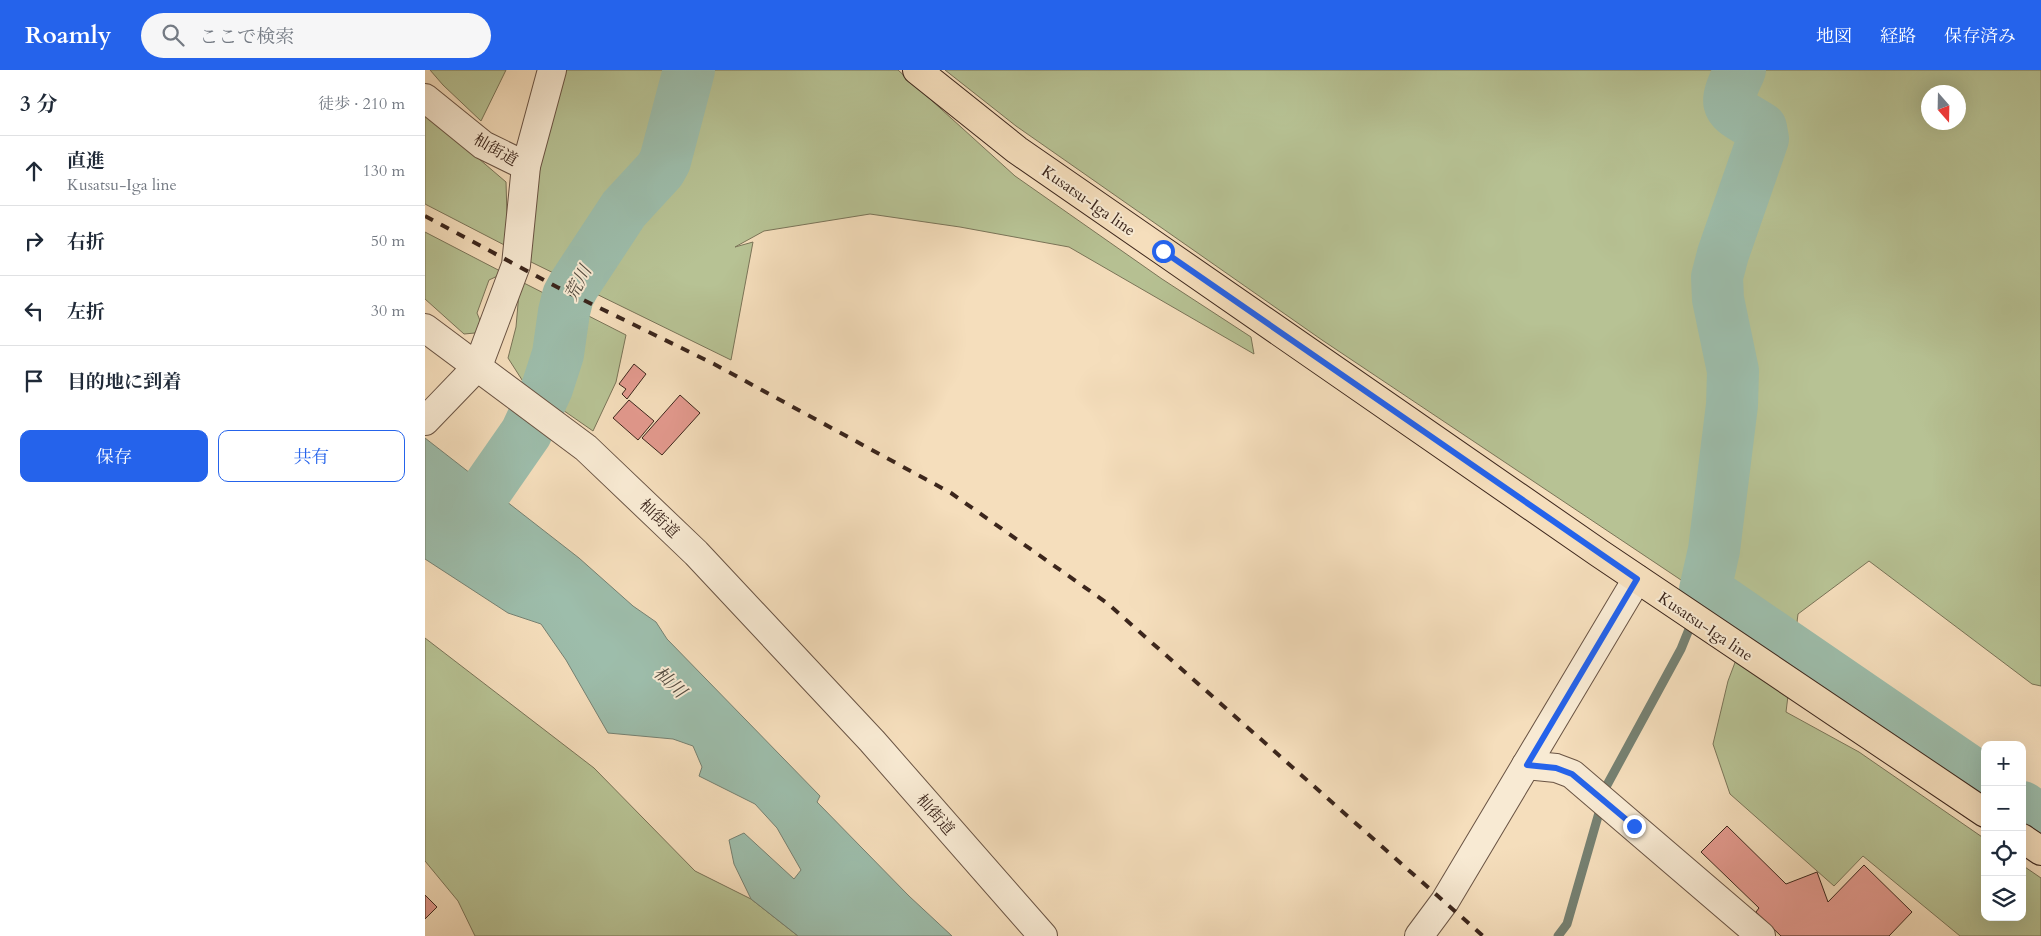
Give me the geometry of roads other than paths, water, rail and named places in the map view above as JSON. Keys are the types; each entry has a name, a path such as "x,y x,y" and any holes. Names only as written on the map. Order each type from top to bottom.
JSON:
{"main road":[{"name":"Kusatsu-Iga line","path":"917,70 1017,150 1637,579 1981,810"},
{"path":"2026,841 2041,851"}],"street":[{"path":"526,166 552,70"},
{"name":"杣街道","path":"425,98 483,145 526,166 516,265 478,366 586,448 696,553 865,733 1043,936"},
{"path":"425,328 478,366 425,421"},
{"path":"1419,936 1445,901 1637,579"},
{"path":"1527,765 1556,768 1572,774 1761,936"}],"water":[{"name":"杣川","path":"425,438 579,558 633,606 656,622 667,639 820,796 817,802 909,896 952,936 798,936 751,899 734,864 729,840 744,833 794,879 801,870 777,828 755,804 699,776 702,767 693,746 673,739 608,733 566,660 541,624 508,613 425,559"}],"waterway":[{"name":"荒川","path":"478,502 526,433 547,388 558,354 568,296 574,285 624,209 660,170 665,161 689,70"},
{"path":"1740,70 1730,93 1730,106 1734,111 1761,128 1763,139 1723,254 1717,277 1718,299 1733,371 1732,405 1714,550 1705,590 1981,779"},
{"path":"1558,936 1567,924 1607,785 1681,649 1705,590"},
{"path":"2026,810 2041,820"}],"railway":[{"path":"425,216 557,287 714,364 951,493 1107,603 1483,936"}]}
